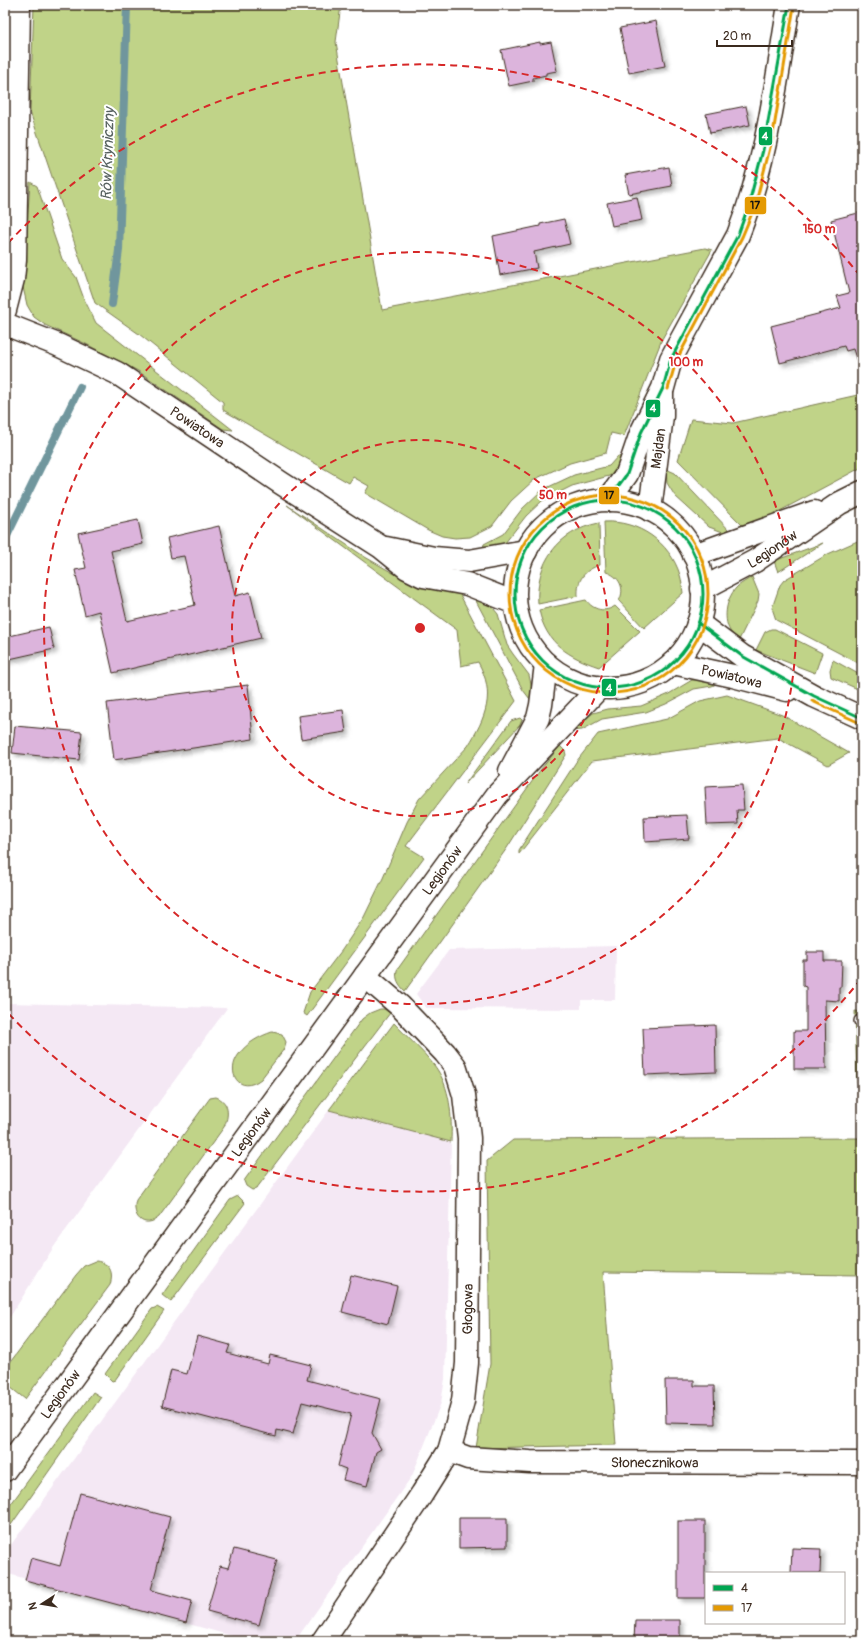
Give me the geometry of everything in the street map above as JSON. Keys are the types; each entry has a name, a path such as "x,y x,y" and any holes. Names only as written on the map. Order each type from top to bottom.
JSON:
{"main road":[{"path":"5,310 13,280 15,260 19,5"},
{"name":"Majdan","path":"608,500 627,474 649,414 662,388 671,359 738,235 750,204 766,138 789,5"},
{"name":"Powiatowa","path":"5,324 58,344 117,373 281,483 381,547 397,561 423,576 467,584 515,603"},
{"name":"Majdan","path":"650,510 662,416 662,388"},
{"name":"Legionów","path":"694,555 840,503 862,492"},
{"path":"608,500 630,502 650,510 664,518 676,529 689,545 700,572 702,606 698,623 688,645 673,663 653,677 638,683 615,688 599,688 570,680 546,664 534,651 518,620 515,603 516,576 526,550 542,528 556,516 581,504 608,500"},
{"name":"Legionów","path":"702,589 755,561 840,503"},
{"name":"Powiatowa","path":"381,547 434,558 469,561 526,550"},
{"name":"Powiatowa","path":"698,623 742,656 814,696 862,718"},
{"name":"Powiatowa","path":"673,663 814,696"},
{"name":"Legionów","path":"498,795 538,718 546,664"},
{"name":"Legionów","path":"5,1470 498,795 599,688"},
{"name":"Głogowa","path":"323,1641 422,1494 449,1451 463,1401 467,1363 468,1138 467,1109 464,1095 455,1066 445,1053 400,1006 365,976"},
{"name":"Słonecznikowa","path":"449,1451 468,1458 530,1462 862,1463"}],"shaded area":[{"path":"616,946 615,1000 581,1000 581,1009 426,1008 416,994 449,950"},
{"path":"5,1003 227,1008 53,1248 5,1325"},
{"path":"329,1110 451,1142 445,1379 441,1403 412,1476 295,1641 250,1641 5,1573 5,1553"}],"green space":[{"path":"34,5 341,5 336,42 382,310 705,248 712,250 662,339 624,436 611,433 606,453 570,463 535,479 511,501 492,526 470,537 455,538 442,536 428,530 365,493 369,486 353,477 349,483 223,410 223,402 139,334 95,303 30,112"},
{"path":"30,182 37,186 62,259 76,277 84,299 96,323 233,430 223,429 138,371 45,325 34,317 27,305 23,287"},
{"path":"862,394 862,467 761,521 742,525 678,460 691,419 733,423"},
{"path":"618,456 625,458 617,472 609,476 572,486 542,501 526,516 505,543 498,548 482,551 484,544 503,534 522,509 542,490 574,475 609,466"},
{"path":"666,469 675,473 731,532 723,532 709,527 675,496 667,483"},
{"path":"287,505 365,557 393,573 419,585 458,591 516,701 406,846 424,857 307,1016 303,1013 310,992 342,950 364,917 419,799 468,746 480,725 486,705 487,685 478,662 461,666 457,630"},
{"path":"604,522 617,522 629,525 651,535 661,543 669,553 680,575 683,593 644,628 619,601 622,592 620,583 614,576 606,572"},
{"path":"599,523 600,565 594,567 586,573 580,580 578,596 538,604 540,575 545,562 552,551 561,541 572,533 584,527"},
{"path":"862,539 862,665 776,620 772,608 780,585 784,580 828,554"},
{"path":"823,543 778,572 774,561"},
{"path":"752,577 759,594 758,601 739,640 731,632 728,625 726,619 727,607 734,590"},
{"path":"475,599 489,603 498,614 507,645 529,675 533,703 523,690"},
{"path":"586,600 592,606 603,610 615,606 640,631 599,667 578,659 560,648 547,632 542,622 539,610"},
{"path":"775,629 822,653 815,673 756,650 765,632"},
{"path":"833,660 862,676 862,691 831,677 830,670"},
{"path":"701,679 720,682 712,686 694,689 666,704 646,712 602,719 582,730 571,731 593,713 608,709 641,706 667,695 692,680"},
{"path":"727,695 782,715 849,753 828,765 778,738 592,761 519,854 519,850 576,762 598,734 667,719 700,701"},
{"path":"520,718 522,720 520,725 465,784 511,721"},
{"path":"560,746 565,751 566,755 507,848 405,991 398,982 397,970 541,769"},
{"path":"384,1009 390,1013 256,1189 252,1190 246,1186 244,1181 246,1178 362,1019 370,1013"},
{"path":"855,1011 862,1012 862,1092 857,1083"},
{"path":"394,1023 425,1054 440,1074 447,1092 451,1112 451,1142 329,1110"},
{"path":"272,1032 282,1034 286,1042 284,1049 261,1079 253,1084 246,1085 236,1080 233,1068 239,1054 254,1040"},
{"path":"216,1097 221,1099 226,1106 227,1118 224,1127 159,1217 154,1221 144,1222 137,1216 135,1211 136,1200 210,1098"},
{"path":"862,1138 862,1275 603,1272 616,1445 476,1448 490,1364 487,1161 513,1140"},
{"path":"238,1196 245,1203 171,1302 162,1295 230,1200"},
{"path":"96,1261 105,1264 110,1269 110,1285 25,1399 5,1383 5,1369 76,1275 84,1266"},
{"path":"157,1307 164,1311 115,1380 112,1381 105,1374 152,1309"},
{"path":"93,1392 101,1397 11,1525 5,1521 5,1512"}],"building":[{"path":"656,21 665,66 629,73 620,28"},
{"path":"540,42 540,44 551,42 557,71 533,78 533,81 509,86 501,50"},
{"path":"746,106 750,125 710,133 706,114"},
{"path":"669,167 672,186 629,194 625,175"},
{"path":"637,197 642,220 612,226 607,203"},
{"path":"862,212 862,361 857,362 853,349 846,351 844,346 780,363 771,326 841,308 837,296 849,293 831,220"},
{"path":"564,219 570,244 534,252 537,268 500,275 493,236 540,226 540,224"},
{"path":"138,520 143,544 111,551 127,621 195,605 184,556 171,558 167,538 219,526 235,596 250,592 261,638 113,673 99,611 85,615 75,570 86,568 78,533"},
{"path":"49,627 54,649 5,660 5,637"},
{"path":"248,685 253,739 114,760 107,703"},
{"path":"343,710 346,732 301,739 298,716"},
{"path":"15,726 82,732 79,760 12,753"},
{"path":"742,785 744,810 737,810 738,824 707,825 705,787"},
{"path":"687,815 689,839 645,842 644,817"},
{"path":"807,952 824,952 824,961 842,961 839,1001 825,1000 826,1069 794,1069 794,1031 806,1031 806,987 803,986 803,960 807,960"},
{"path":"715,1025 716,1072 645,1075 643,1028"},
{"path":"351,1275 397,1286 388,1324 342,1312"},
{"path":"197,1336 230,1345 227,1353 268,1364 270,1355 311,1365 307,1380 381,1399 372,1433 381,1449 376,1452 367,1486 343,1480 346,1469 338,1466 351,1414 302,1402 293,1434 277,1430 276,1436 162,1406 171,1370 187,1374"},
{"path":"665,1380 694,1380 694,1386 714,1386 715,1424 666,1423"},
{"path":"80,1493 170,1517 151,1590 192,1601 186,1623 25,1580 31,1558 60,1566"},
{"path":"459,1518 507,1518 507,1547 459,1548"},
{"path":"678,1521 705,1521 705,1598 678,1598"},
{"path":"792,1548 821,1549 820,1572 791,1572"},
{"path":"234,1549 277,1560 259,1625 207,1611 220,1566 228,1568"},
{"path":"635,1620 680,1620 680,1641 634,1641"}],"waterway":[{"name":"Rów Kryniczny","path":"112,304 119,250 127,5"},
{"name":"Rów Kryniczny","path":"5,540 80,387"}],"transit line":[{"name":"4","path":"608,500 627,474 641,433 663,388 671,359 738,235 748,207 763,150 789,5"},
{"name":"17","path":"668,389 676,361 742,237 755,206 772,140 794,6"},
{"name":"17","path":"609,495 638,499 656,507 679,524 696,547 704,565 708,594 704,623 696,641 679,664 656,681 638,689 609,693 580,689 562,681 539,664 522,641 514,623 510,594 514,565 522,547 539,524 562,507 580,499 609,495"},
{"name":"4","path":"609,500 627,502 645,507 669,521 682,534 696,558 701,576 703,594 701,612 696,630 682,654 669,667 645,681 627,686 609,688 591,686 573,681 549,667 536,654 522,630 517,612 515,594 517,576 522,558 536,534 549,521 573,507 591,502 609,500"},
{"name":"4","path":"698,623 742,656 814,696 862,718"},
{"name":"17","path":"812,701 860,723"}]}
